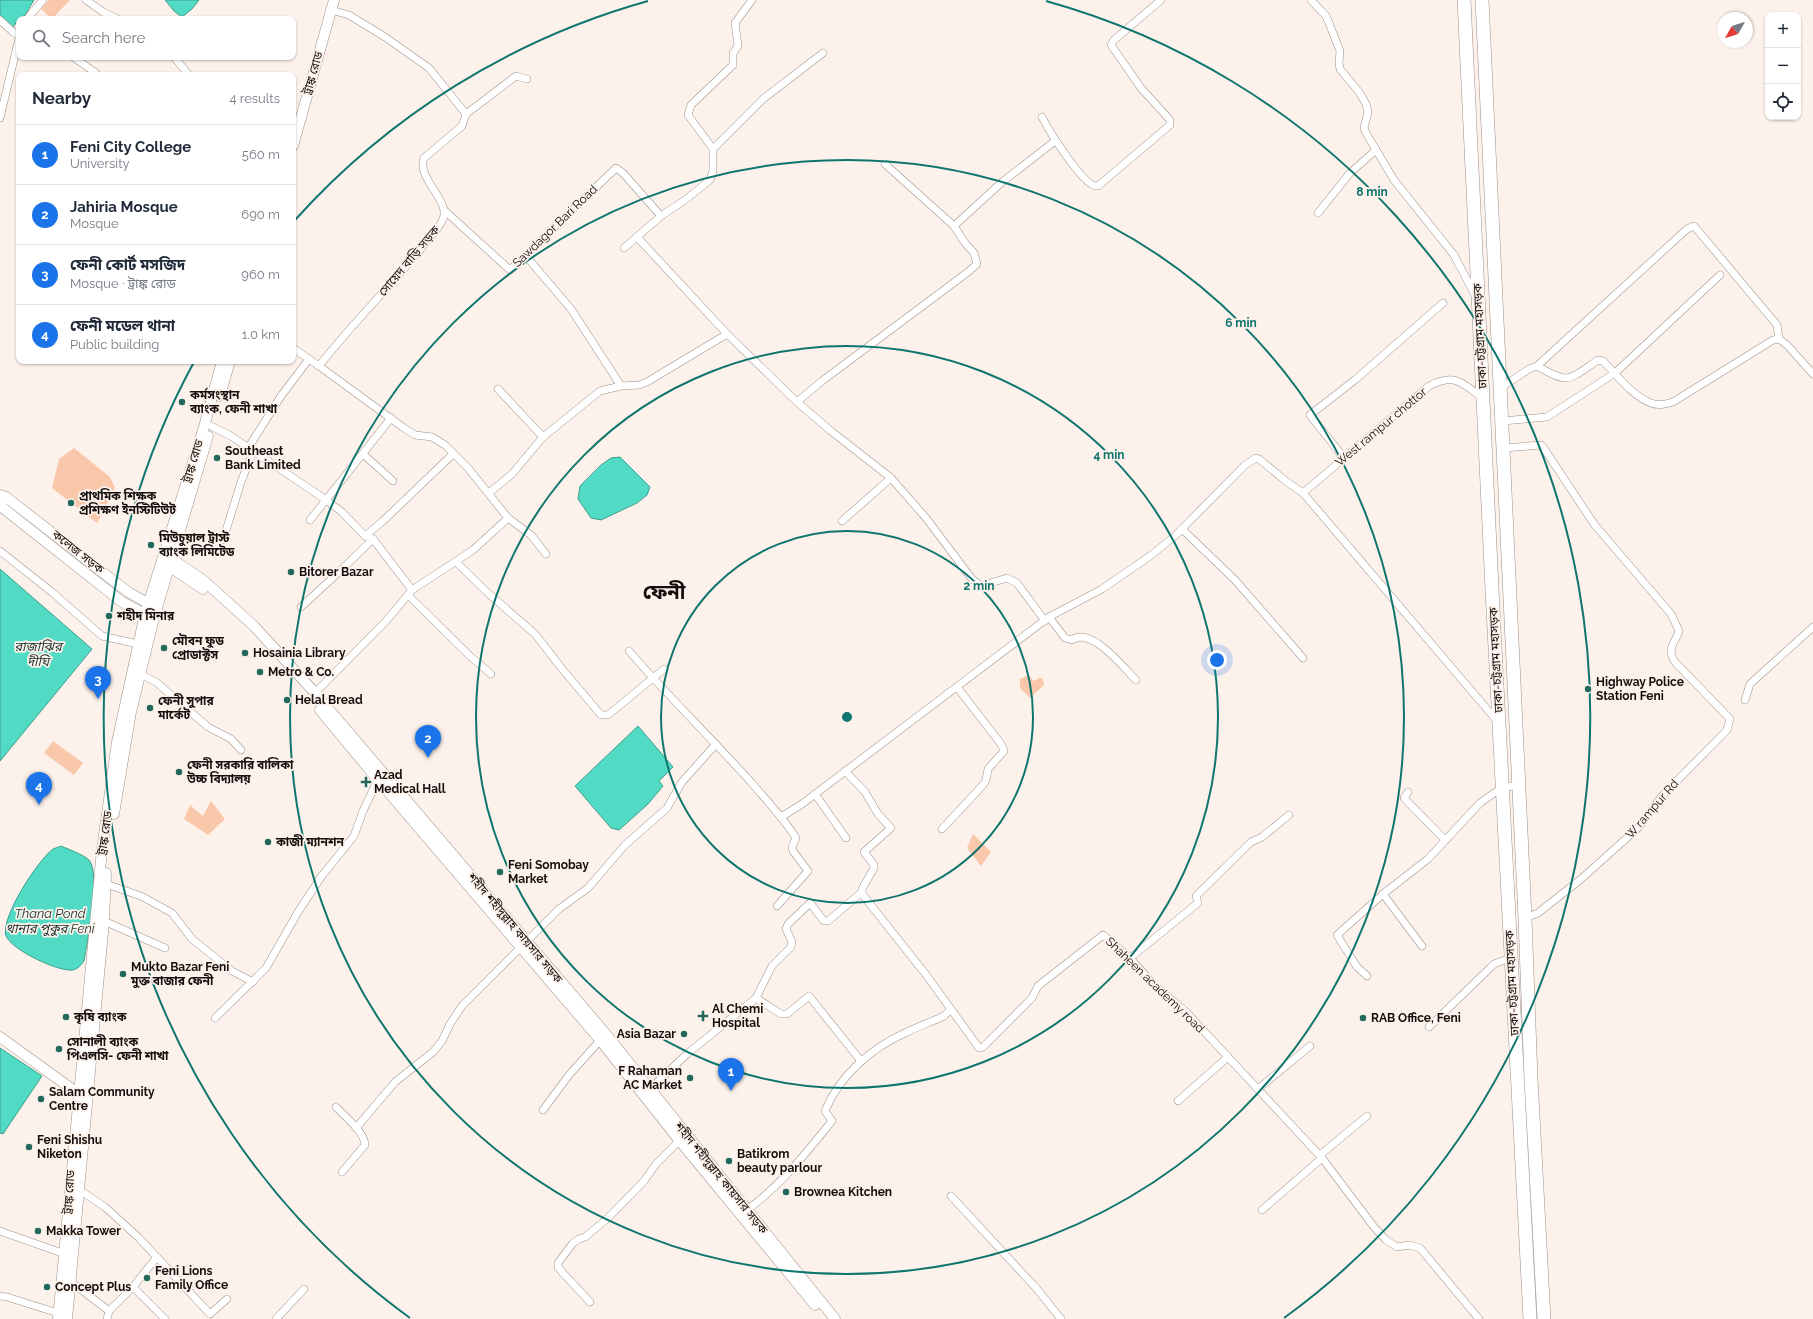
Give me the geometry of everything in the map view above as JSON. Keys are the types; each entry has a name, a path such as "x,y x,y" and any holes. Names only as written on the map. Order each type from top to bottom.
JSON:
{"highway":[{"name":"ঢাকা-চট্টগ্রাম মহাসড়ক","path":"1464,0 1510,958 1530,1319"},
{"name":"ঢাকা-চট্টগ্রাম মহাসড়ক","path":"1482,0 1499,389 1504,448 1531,1079 1544,1319"}],"main road":[{"name":"ট্রাঙ্ক রোড","path":"296,113 331,3"},
{"name":"ট্রাঙ্ক রোড","path":"296,135 331,3"},
{"name":"ট্রাঙ্ক রোড","path":"153,605 221,364"},
{"name":"ট্রাঙ্ক রোড","path":"58,1316 102,849 118,742 138,644 171,563 229,364"},
{"name":"কলেজ সড়ক","path":"0,495 6,497 128,592 153,605"},
{"name":"কলেজ সড়ক","path":"0,503 3,508 122,602 149,616"},
{"name":"শহীদ শহীদুল্লাহ কায়সার সড়ক","path":"171,563 203,580 254,626 315,693 380,776"},
{"name":"শহীদ শহীদুল্লাহ কায়সার সড়ক","path":"171,563 256,637 380,776 650,1089 682,1137 747,1210 835,1319"},
{"name":"ট্রাঙ্ক রোড","path":"67,1319 104,921 108,851 129,720 140,674 149,616"},
{"name":"শহীদ শহীদুল্লাহ কায়সার সড়ক","path":"603,1036 826,1319"},
{"path":"0,1037 88,1100"}],"street":[{"path":"30,16 43,0"},
{"path":"86,0 112,16"},
{"path":"624,248 661,216 685,200 710,180 713,171 713,149 688,115 691,105 733,65 733,53 738,46 735,23 752,0"},
{"path":"1042,117 1055,141 1086,180 1095,186 1098,186 1170,125 1170,120 1141,88 1111,45 1114,40 1161,0"},
{"path":"1311,0 1326,16 1330,23 1340,51 1338,63 1340,69 1359,92 1366,104 1368,112 1364,128 1376,150 1394,180 1454,255 1478,300"},
{"path":"331,3 385,37 429,68 466,114"},
{"path":"0,20 16,34"},
{"path":"0,118 16,51"},
{"path":"713,149 763,99 823,53"},
{"path":"77,60 95,72"},
{"path":"176,60 186,72"},
{"name":"সোয়েদ বাড়ি সড়ক","path":"320,366 337,343 415,257 443,220 445,211 423,169 422,163 424,158 462,126 466,114 516,76 527,79"},
{"path":"954,226 1001,184 1055,141"},
{"path":"1318,213 1350,173 1376,150"},
{"path":"797,402 822,381 975,267 976,258 974,253 965,243 954,226 885,164"},
{"name":"Sawdagor Bari Road","path":"445,211 510,270 616,168 623,173 661,216"},
{"path":"1499,389 1529,369 1537,366 1687,229 1694,226 1777,325 1780,339 1813,374"},
{"path":"637,238 726,334 797,402 891,478 926,518 972,579 981,586 1007,578 1017,583 1065,638 1072,640 1079,636 1088,637 1102,647 1136,680"},
{"path":"525,255 572,309 621,386"},
{"path":"1502,421 1548,417 1615,373 1720,274"},
{"path":"1344,458 1310,415 1443,304"},
{"path":"489,493 512,474 543,437 600,391 621,386 639,385 647,382 726,334"},
{"path":"1537,366 1561,379 1569,379 1598,360 1603,362 1635,393 1650,403 1661,405 1673,402 1773,340 1780,339"},
{"path":"296,350 320,366 390,418 415,434 432,437 445,445 468,468 508,518 531,536 546,554"},
{"path":"223,540 241,482 253,451 250,445 281,396 308,359"},
{"name":"West rampur chottor","path":"1303,493 1429,386 1441,380 1451,379 1464,383 1484,399"},
{"path":"498,389 543,437"},
{"path":"310,520 390,418"},
{"path":"211,426 231,436 326,500 342,512 365,536 373,538 410,593 471,657 491,674"},
{"name":"W rampur Rd","path":"1504,448 1541,445 1594,524 1674,620 1680,630 1670,649 1670,654 1675,662 1730,719 1727,730 1663,794 1638,828 1581,879 1538,913 1525,918"},
{"path":"363,454 393,481"},
{"path":"365,536 383,521 453,454"},
{"path":"780,816 786,814 815,794 1047,619 1102,590 1150,556 1182,530 1245,465 1256,458 1303,493 1499,724"},
{"path":"842,521 891,478"},
{"path":"315,693 410,593 473,550 508,518"},
{"path":"1182,530 1235,580 1303,658"},
{"path":"301,607 340,572 373,538"},
{"path":"0,551 53,593 102,636 138,644"},
{"path":"456,562 534,634 562,670 601,715 608,714 664,669"},
{"path":"1745,700 1750,684 1813,627"},
{"path":"629,651 716,744 780,816 796,838 792,848 793,851 808,872 777,906"},
{"path":"140,674 156,682 208,727 231,739 241,750"},
{"path":"942,829 983,785 986,780 988,769 1004,751 1001,744 957,687"},
{"path":"356,1128 395,1082 433,1052 442,1041 450,1024 462,1006 558,909 588,888 625,845 667,808 682,782 716,744"},
{"path":"650,1089 688,1054 756,998 772,966 791,947 792,942 786,929 788,924 810,903 824,921 828,921 862,892 874,868 873,863 864,852 891,828 878,814 865,792 845,771"},
{"path":"216,1018 266,968 320,877 354,836 360,816 380,776"},
{"path":"1367,976 1357,967 1337,934 1383,894 1428,858 1480,803 1503,788 1518,785"},
{"path":"1408,792 1404,798 1444,840"},
{"path":"815,794 846,838"},
{"path":"1130,958 1198,903 1196,896 1251,842 1262,837 1289,815"},
{"path":"106,884 141,896 172,913 192,939 232,971 253,982"},
{"name":"Shaheen academy road","path":"862,892 927,976 950,1010 979,1048 981,1048 1032,998 1038,986 1100,936 1103,935 1106,937 1130,958 1153,984 1186,1012 1321,1156 1374,1227 1386,1240 1397,1247 1409,1245 1420,1248 1479,1319"},
{"path":"1383,894 1422,946"},
{"path":"104,921 165,948"},
{"path":"1429,1027 1488,969 1494,964 1510,958"},
{"path":"756,998 781,1014 787,1014 809,996 861,1061"},
{"path":"747,1210 766,1196 781,1182 832,1121 825,1111 829,1102 850,1072 861,1061 890,1040 944,1016 950,1010"},
{"path":"543,1110 569,1075 603,1036"},
{"path":"1258,1089 1310,1046"},
{"path":"1178,1101 1228,1057"},
{"path":"336,1107 356,1128 366,1145 342,1172"},
{"path":"1262,1210 1367,1116"},
{"path":"590,1302 562,1272 558,1267 558,1263 573,1243 579,1238 585,1237 608,1218 644,1181 656,1164 682,1137"},
{"path":"78,1189 105,1207 139,1238 210,1314 227,1299"},
{"path":"951,1196 1037,1289 1061,1319"},
{"path":"0,1231 64,1254"},
{"path":"107,1319 109,1311 133,1287 157,1257"},
{"path":"70,1281 109,1311"},
{"path":"133,1287 165,1319"},
{"path":"276,1319 304,1289"},
{"path":"0,1296 7,1297 58,1316"}],"shaded area":[{"path":"49,0 70,0 55,16 49,16 41,9"},
{"path":"74,448 110,477 115,488 97,523 52,488 59,459"},
{"path":"1029,675 1033,681 1040,678 1043,679 1044,685 1030,698 1020,688 1020,679"},
{"path":"53,741 83,763 74,775 44,753"},
{"path":"211,801 225,819 208,835 184,819 190,805 203,816"},
{"path":"973,834 991,852 981,866 967,848"}],"water":[{"path":"0,0 34,0 25,15 16,16 16,23 12,28 0,16"},
{"path":"165,0 199,0 192,9 183,16 181,16 174,11"},
{"path":"620,457 650,487 647,495 637,503 601,520 591,518 578,499 580,486 601,465 611,458"},
{"name":"রাজাঝির দীঘি","path":"0,569 92,649 0,761"},
{"path":"638,726 673,767 659,781 663,786 648,804 619,830 611,828 575,786"},
{"name":"Thana Pond থানার পুকুর Feni","path":"61,846 89,860 94,879 92,909 84,961 78,968 73,970 57,968 36,959 17,948 6,936 6,928 14,903 46,855 53,849"},
{"path":"0,1048 42,1076 3,1134 0,1133"}],"place":[{"name":"কর্মসংস্থান ব্যাংক, ফেনী শাখা","path":"182,402"},
{"name":"Southeast Bank Limited","path":"217,458"},
{"name":"প্রাথমিক শিক্ষক প্রশিক্ষণ ইনস্টিটিউট","path":"71,503"},
{"name":"মিউচুয়াল ট্রাস্ট ব্যাংক লিমিটেড","path":"151,545"},
{"name":"Bitorer Bazar","path":"291,572"},
{"name":"শহীদ মিনার","path":"109,616"},
{"name":"মৌবন ফুড প্রোডাক্টস","path":"164,648"},
{"name":"Hosainia Library","path":"245,653"},
{"name":"Metro & Co.","path":"260,672"},
{"name":"Highway Police Station Feni","path":"1588,689"},
{"name":"ফেনী কোর্ট মসজিদ","path":"98,699"},
{"name":"Helal Bread","path":"287,700"},
{"name":"ফেনী সুপার মার্কেট","path":"150,708"},
{"name":"Jahiria Mosque","path":"428,758"},
{"name":"ফেনী সরকারি বালিকা উচ্চ বিদ্যালয়","path":"179,772"},
{"name":"Azad Medical Hall","path":"366,782"},
{"name":"ফেনী মডেল থানা","path":"39,805"},
{"name":"কাজী ম্যানশন","path":"268,842"},
{"name":"Feni Somobay Market","path":"500,872"},
{"name":"Mukto Bazar Feni মুক্ত বাজার ফেনী","path":"123,974"},
{"name":"Al Chemi Hospital","path":"703,1016"},
{"name":"কৃষি ব্যাংক","path":"66,1017"},
{"name":"RAB Office, Feni","path":"1363,1018"},
{"name":"Asia Bazar","path":"684,1034"},
{"name":"সোনালী ব্যাংক পিএলসি- ফেনী শাখা","path":"59,1049"},
{"name":"F Rahaman AC Market","path":"690,1078"},
{"name":"Feni City College","path":"731,1091"},
{"name":"Salam Community Centre","path":"41,1099"},
{"name":"Feni Shishu Niketon","path":"29,1147"},
{"name":"Batikrom beauty parlour","path":"729,1161"},
{"name":"Brownea Kitchen","path":"786,1192"},
{"name":"Makka Tower","path":"38,1231"},
{"name":"Feni Lions Family Office","path":"147,1278"},
{"name":"Concept Plus","path":"47,1287"}],"district":[{"name":"ফেনী","path":"664,592"}]}
